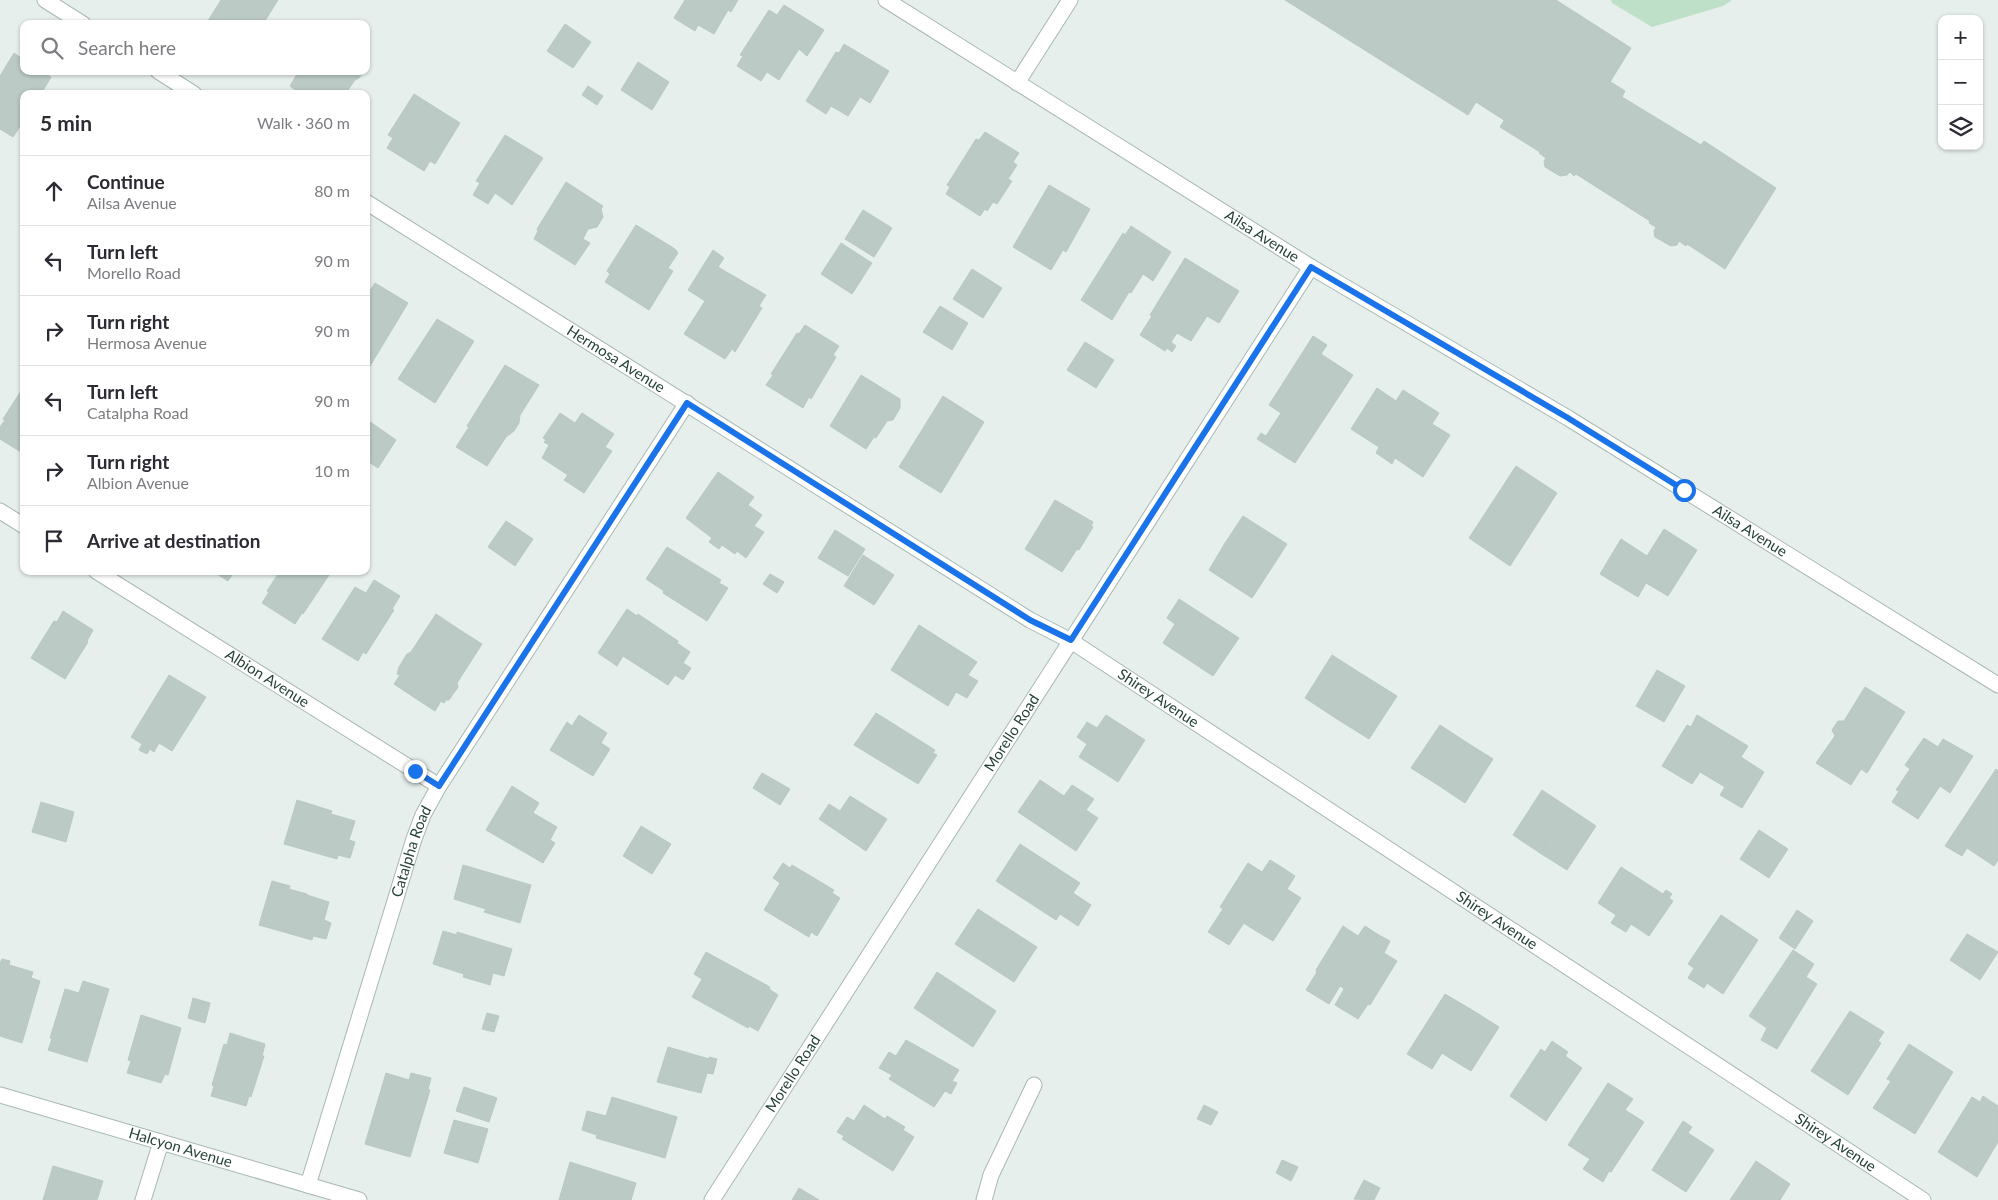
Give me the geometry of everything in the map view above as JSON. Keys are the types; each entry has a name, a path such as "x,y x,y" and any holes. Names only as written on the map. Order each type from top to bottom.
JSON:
{"street":[{"path":"45,0 76,20"},
{"name":"Ailsa Avenue","path":"886,0 1311,267 1568,418 1998,685"},
{"path":"1017,84 1070,0"},
{"path":"164,75 188,90"},
{"name":"Hermosa Avenue","path":"370,205 1030,620 1071,640"},
{"name":"Morello Road","path":"712,1200 1311,267"},
{"name":"Catalpha Road","path":"308,1185 423,815 439,786 687,403"},
{"path":"0,511 20,524"},
{"name":"Albion Avenue","path":"102,575 439,786"},
{"name":"Shirey Avenue","path":"1071,640 1923,1200"},
{"path":"984,1200 991,1175 1034,1084"},
{"name":"Halcyon Avenue","path":"0,1095 359,1200"},
{"path":"143,1200 161,1142"}],"green space":[{"path":"1611,0 1732,0 1723,6 1652,27 1612,3"}],"building":[{"path":"221,0 278,0 266,20 208,20"},
{"path":"685,0 738,0 731,12 728,10 714,34 698,25 695,31 674,18"},
{"path":"1285,0 1556,0 1631,48 1610,82 1552,45 1504,120 1476,102 1468,115"},
{"path":"784,5 824,30 807,56 799,49 779,80 767,72 761,81 737,66 743,56 740,55 769,10 777,15"},
{"path":"565,24 591,42 573,68 547,51"},
{"path":"844,44 889,71 870,103 860,97 848,116 831,106 826,114 806,101 836,52 839,53"},
{"path":"1552,45 1625,91 1622,97 1701,145 1704,141 1776,188 1725,269 1687,244 1686,246 1679,241 1677,245 1671,246 1655,237 1654,231 1656,227 1649,223 1650,221 1576,174 1574,176 1570,172 1567,175 1560,176 1545,167 1544,161 1546,158 1540,152 1500,127"},
{"path":"14,53 20,57 20,75 48,75 51,77 43,90 20,90 20,126 13,137 0,129 0,76"},
{"path":"638,62 669,82 652,110 621,90"},
{"path":"297,75 361,75 348,90 296,90 290,86"},
{"path":"588,86 603,96 597,105 582,95"},
{"path":"414,94 460,123 435,164 430,161 424,171 387,148 393,138 388,135"},
{"path":"985,132 1019,153 1013,162 1017,165 1008,179 1012,181 997,204 993,202 987,211 985,209 980,216 946,194 950,187 947,185 976,139 979,140"},
{"path":"505,135 543,158 512,205 495,193 488,204 473,195 480,183 476,181"},
{"path":"566,182 603,206 601,209 603,217 597,227 588,229 583,239 590,243 575,265 534,239 538,231 537,229"},
{"path":"1049,185 1090,209 1066,252 1063,250 1051,270 1013,247"},
{"path":"863,210 892,228 874,257 845,239"},
{"path":"636,225 675,249 678,253 668,268 673,271 649,310 605,282 610,274 607,271"},
{"path":"1131,226 1171,252 1153,281 1143,274 1131,293 1129,292 1112,320 1081,300 1123,233 1125,235"},
{"path":"841,243 872,263 852,294 821,274"},
{"path":"713,250 724,258 718,267 766,295 759,306 762,308 735,352 732,349 725,359 684,334 705,301 688,290"},
{"path":"1185,258 1239,291 1219,323 1207,316 1191,341 1177,333 1171,342 1176,346 1172,352 1167,348 1165,351 1140,335"},
{"path":"972,269 1002,288 983,318 953,299"},
{"path":"375,283 408,303 370,366 370,290"},
{"path":"940,306 968,323 952,350 923,332"},
{"path":"437,319 474,341 435,403 398,379"},
{"path":"805,325 839,346 833,355 836,357 811,399 809,397 803,408 766,385 797,333 799,334"},
{"path":"1313,336 1327,345 1321,354 1353,375 1295,463 1257,439 1261,433 1266,436 1281,413 1269,405"},
{"path":"1085,342 1114,360 1096,388 1067,370"},
{"path":"505,365 539,385 520,415 519,423 514,431 506,437 487,466 456,447"},
{"path":"861,375 900,399 900,408 893,420 887,421 866,449 830,426"},
{"path":"1377,388 1396,401 1403,390 1425,404 1388,461 1376,453 1379,447 1351,429"},
{"path":"20,393 20,452 0,439 0,427 5,420 3,419"},
{"path":"943,396 984,422 941,493 899,467"},
{"path":"1425,404 1439,413 1432,424 1450,435 1423,477 1395,458 1392,464 1388,461"},
{"path":"560,413 575,423 582,413 614,434 605,447 612,451 584,493 564,480 568,475 542,458 549,445 544,442 546,440 543,438"},
{"path":"370,422 396,440 378,468 370,463"},
{"path":"1516,466 1557,493 1510,566 1469,538"},
{"path":"718,472 754,497 748,505 762,515 754,526 764,532 746,558 737,551 735,554 722,545 719,549 709,542 712,538 686,518"},
{"path":"1055,500 1093,522 1091,526 1093,527 1079,550 1077,549 1062,572 1025,549"},
{"path":"1243,516 1287,544 1269,572 1225,543"},
{"path":"506,521 533,539 515,566 488,547"},
{"path":"1664,529 1697,550 1668,596 1646,583 1638,597 1600,574 1621,539 1647,556"},
{"path":"835,530 865,549 848,576 818,558"},
{"path":"1225,543 1269,572 1252,598 1209,570"},
{"path":"667,547 721,580 719,583 728,588 707,621 663,593 664,591 646,579"},
{"path":"863,555 894,575 874,605 844,586"},
{"path":"770,574 784,582 777,593 763,584"},
{"path":"218,575 232,575 228,581"},
{"path":"277,575 329,575 295,624 262,603 269,592 267,591"},
{"path":"374,580 400,596 392,609 394,610 366,654 363,652 358,661 322,639 355,587 366,593"},
{"path":"1179,599 1239,638 1213,676 1163,643 1175,624 1167,618"},
{"path":"627,609 637,616 638,614 678,641 677,643 690,652 683,663 691,668 683,680 675,675 668,685 623,656 617,666 598,653"},
{"path":"63,611 93,630 88,642 65,679 31,658 54,621 57,622"},
{"path":"436,614 460,630 415,698 394,684 400,675 397,674 399,667"},
{"path":"919,625 977,662 968,675 978,681 967,698 956,692 948,706 891,670"},
{"path":"460,630 482,644 457,683 458,687 449,700 446,700 444,703 441,701 435,711 415,698"},
{"path":"1332,655 1365,676 1337,719 1305,698"},
{"path":"1657,670 1685,686 1664,722 1636,706"},
{"path":"169,675 206,697 172,751 159,743 154,752 150,749 147,754 139,750 142,744 131,737"},
{"path":"1365,676 1397,696 1369,739 1337,719"},
{"path":"1865,687 1905,712 1867,773 1861,769 1851,785 1816,763 1835,736 1832,730 1838,721 1844,721"},
{"path":"876,713 935,750 933,753 937,755 918,784 854,745"},
{"path":"579,715 607,733 601,743 610,749 593,776 550,750 567,722 572,726"},
{"path":"1106,715 1145,740 1118,782 1079,757 1087,744 1077,737 1087,722 1097,728"},
{"path":"1697,715 1748,746 1741,757 1764,772 1742,808 1720,795 1725,787 1700,772 1692,784 1662,766 1687,725 1691,727"},
{"path":"1440,725 1466,742 1438,785 1411,768"},
{"path":"1924,738 1938,747 1943,739 1973,756 1950,793 1940,786 1918,819 1892,802 1899,791 1896,790 1910,769 1905,765"},
{"path":"1466,742 1493,759 1465,803 1438,785"},
{"path":"1996,769 1998,771 1998,860 1994,866 1967,848 1962,856 1945,846"},
{"path":"762,773 790,789 780,805 753,788"},
{"path":"1040,780 1064,796 1072,785 1094,799 1086,810 1098,818 1076,851 1018,812"},
{"path":"512,786 539,803 533,813 557,827 550,840 555,843 543,863 486,830"},
{"path":"1542,790 1569,808 1540,853 1513,835"},
{"path":"850,796 887,819 866,851 819,819 829,804 840,811"},
{"path":"297,800 332,811 331,814 355,821 349,840 355,842 350,858 338,855 337,859 284,844"},
{"path":"41,802 74,812 66,842 32,832"},
{"path":"1569,808 1596,826 1567,870 1540,853"},
{"path":"641,826 671,844 652,874 623,856"},
{"path":"1759,830 1788,849 1769,878 1740,859"},
{"path":"1020,844 1080,883 1073,893 1091,905 1078,926 1060,914 1056,920 996,881"},
{"path":"1270,860 1283,868 1248,926 1244,923 1229,945 1208,932 1223,909 1220,907 1248,863 1262,872"},
{"path":"783,863 790,868 792,865 834,890 832,893 840,898 817,936 811,932 809,937 764,910 780,883 773,878"},
{"path":"463,865 531,885 520,923 484,912 486,909 454,899"},
{"path":"1621,867 1663,894 1666,890 1672,894 1669,898 1673,901 1649,936 1631,924 1626,932 1611,923 1616,915 1598,903"},
{"path":"1283,868 1295,876 1287,889 1301,898 1273,941 1248,926"},
{"path":"272,881 290,886 289,889 329,902 324,920 331,923 326,939 313,936 312,940 259,925"},
{"path":"978,909 1037,947 1014,982 955,944"},
{"path":"1797,910 1813,921 1795,949 1779,938"},
{"path":"1721,915 1758,940 1723,994 1707,983 1704,988 1688,978 1694,968 1688,964"},
{"path":"1343,926 1358,936 1365,926 1377,934 1329,1004 1306,990"},
{"path":"443,931 457,935 457,932 512,949 504,976 493,973 490,985 463,977 464,974 433,964"},
{"path":"1377,934 1390,941 1384,953 1397,961 1370,1005 1368,1004 1358,1019 1335,1005 1344,989 1342,987"},
{"path":"1967,934 1998,952 1980,980 1950,960"},
{"path":"1793,950 1814,964 1806,977 1817,984 1777,1049 1761,1040 1767,1028 1749,1016"},
{"path":"706,952 770,987 769,989 778,995 758,1031 749,1026 748,1028 692,997 702,979 694,974"},
{"path":"2,959 10,961 9,965 33,972 31,978 40,981 22,1043 0,1036 0,963"},
{"path":"937,972 996,1011 973,1047 914,1008"},
{"path":"83,981 109,989 87,1062 48,1050 65,989 79,993"},
{"path":"1445,994 1477,1013 1448,1057 1442,1053 1432,1069 1407,1054"},
{"path":"193,998 210,1003 205,1023 188,1018"},
{"path":"1850,1011 1884,1032 1878,1041 1881,1043 1848,1095 1811,1071"},
{"path":"487,1013 499,1016 494,1032 482,1029"},
{"path":"1477,1013 1499,1027 1471,1071 1448,1057"},
{"path":"141,1015 181,1028 168,1075 165,1074 161,1083 127,1073 131,1061 128,1060"},
{"path":"230,1033 265,1044 262,1056 264,1056 251,1097 249,1096 246,1106 211,1096 214,1086 212,1085 224,1044 227,1045"},
{"path":"906,1040 959,1070 952,1081 957,1083 951,1094 945,1091 934,1107 889,1079 892,1075 879,1068 889,1052 896,1056"},
{"path":"1552,1041 1568,1052 1565,1056 1582,1068 1546,1121 1510,1096 1541,1049 1545,1052"},
{"path":"1909,1044 1953,1072 1915,1134 1873,1108 1891,1081 1887,1079"},
{"path":"668,1047 709,1059 709,1057 717,1059 713,1074 707,1073 701,1093 657,1082"},
{"path":"386,1073 409,1080 411,1073 431,1078 428,1089 430,1090 410,1157 365,1144"},
{"path":"1608,1083 1633,1099 1625,1110 1644,1122 1603,1182 1583,1169 1590,1159 1568,1145"},
{"path":"464,1087 497,1098 489,1122 456,1111"},
{"path":"1983,1096 1998,1106 1998,1142 1977,1177 1938,1152 1972,1097 1980,1102"},
{"path":"612,1097 677,1117 665,1158 596,1138 597,1135 582,1130 587,1111 606,1116"},
{"path":"864,1105 885,1119 887,1116 905,1127 903,1130 914,1137 893,1171 842,1139 844,1136 837,1132 847,1117 854,1121"},
{"path":"1204,1105 1218,1112 1211,1125 1197,1119"},
{"path":"454,1120 488,1129 478,1163 444,1153"},
{"path":"1683,1121 1692,1127 1688,1133 1714,1150 1686,1192 1652,1170"},
{"path":"1282,1160 1298,1167 1291,1181 1276,1173"},
{"path":"1756,1161 1790,1184 1780,1200 1730,1200"},
{"path":"570,1162 636,1183 631,1200 559,1200"},
{"path":"53,1166 103,1181 97,1200 43,1200"},
{"path":"1364,1180 1380,1188 1374,1200 1354,1199"},
{"path":"799,1188 819,1200 792,1200"}],"route":[{"path":"415,771 439,786 687,403 1030,620 1071,640 1311,267 1568,418 1684,490"}]}
